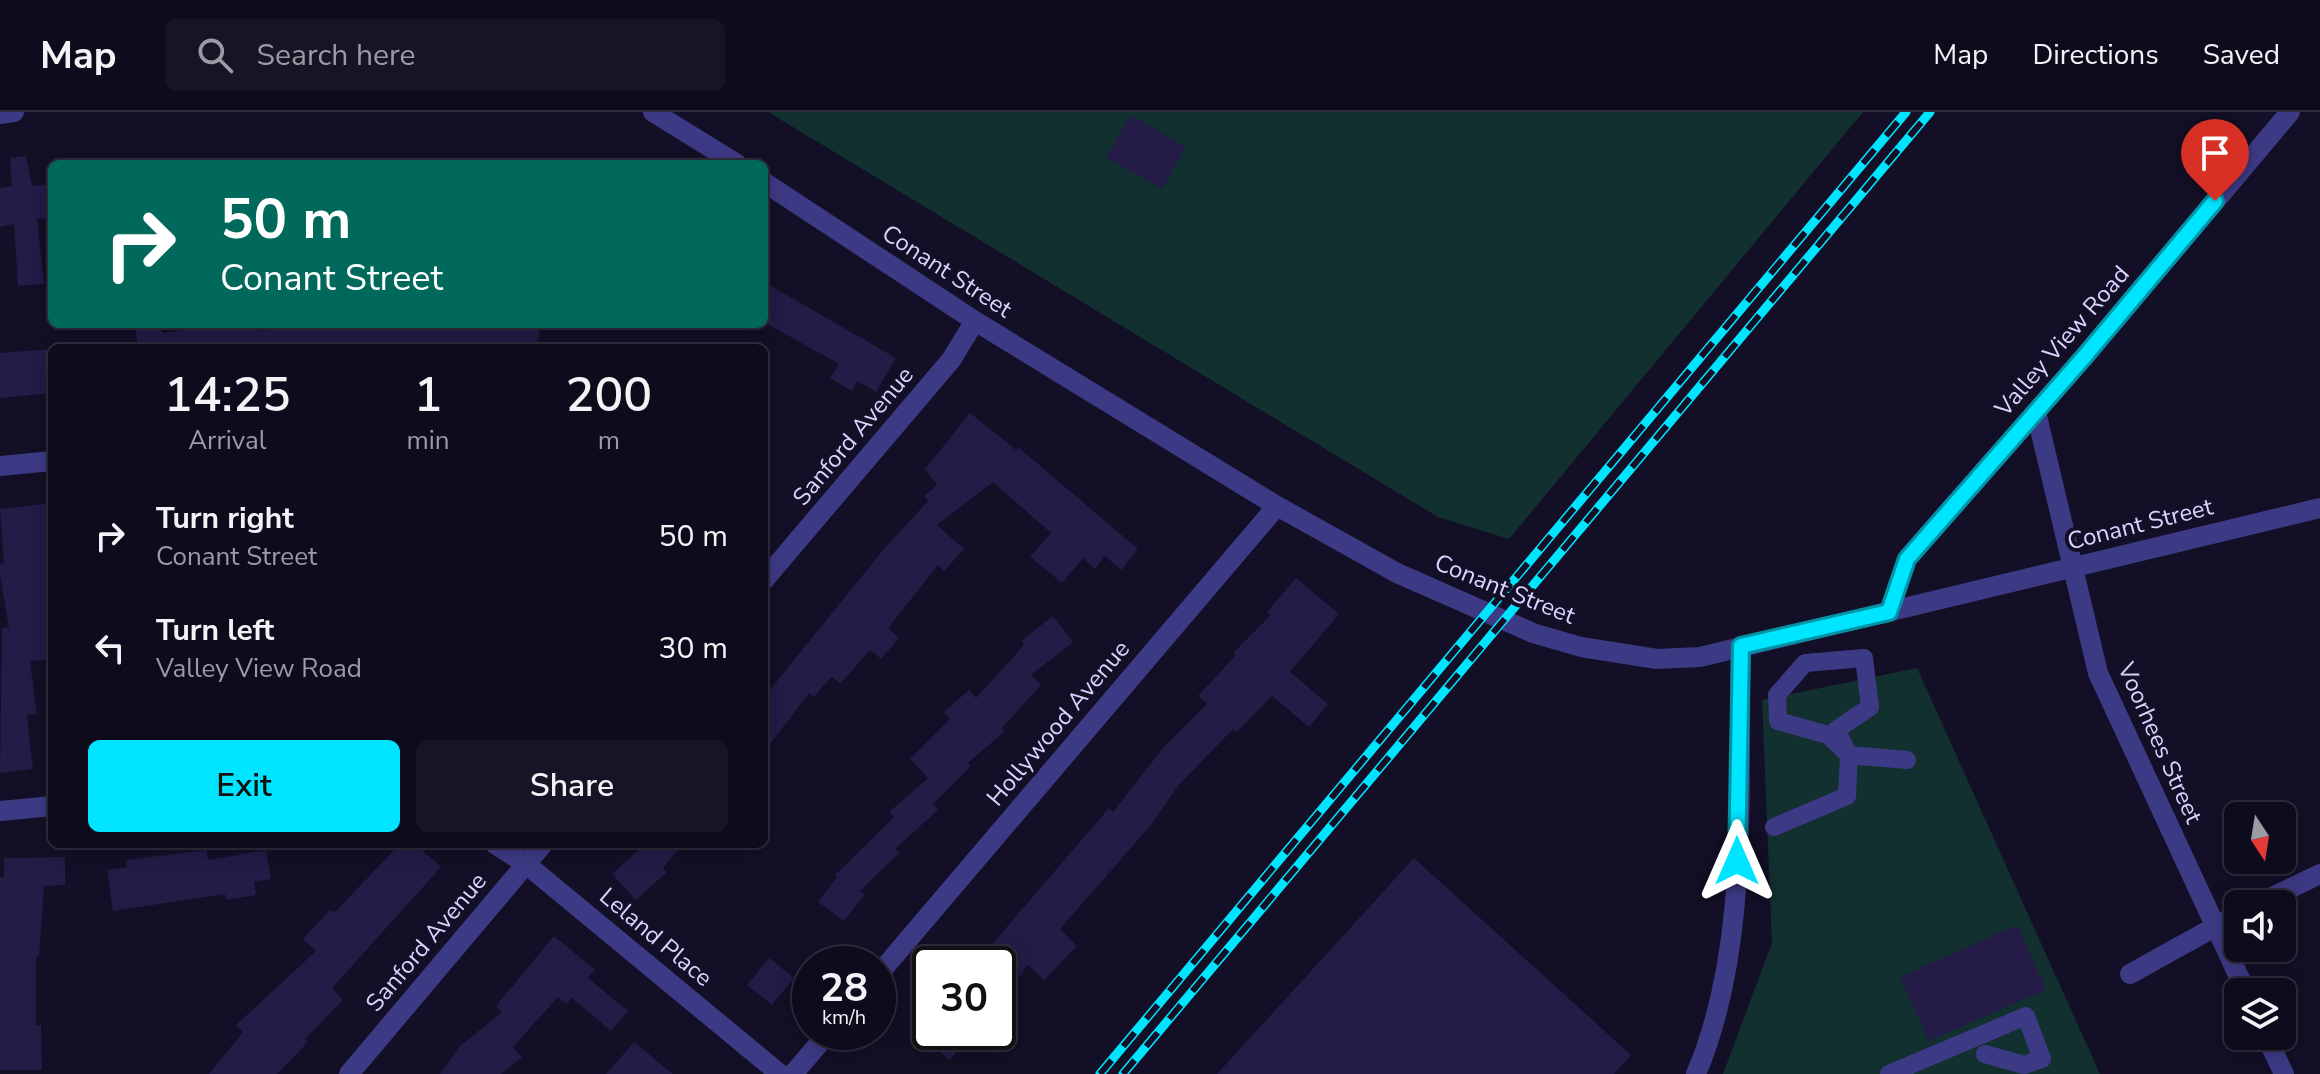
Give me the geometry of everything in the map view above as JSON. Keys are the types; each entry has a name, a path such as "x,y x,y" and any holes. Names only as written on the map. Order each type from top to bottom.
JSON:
{"street":[{"path":"0,114 14,112"},
{"path":"653,112 731,160"},
{"name":"Valley View Road","path":"1889,612 1907,559 2290,112"},
{"name":"Conant Street","path":"768,185 975,321 1277,506 1397,573 1533,633 1581,647 1657,659 1700,657 2320,508"},
{"name":"Sanford Avenue","path":"768,575 951,360 975,321"},
{"name":"Voorhees Street","path":"2036,412 2098,673 2240,978"},
{"path":"0,466 48,461"},
{"name":"Hollywood Avenue","path":"896,954 1277,506"},
{"path":"1696,1074 1718,1005 1730,941 1737,861 1741,646"},
{"path":"1774,827 1847,796 1849,755 1836,730 1870,707 1864,658 1805,663 1777,695 1778,721 1828,735 1849,755 1907,760"},
{"path":"0,811 48,806"},
{"name":"Leland Place","path":"501,848 526,864 780,1074"},
{"name":"Sanford Avenue","path":"349,1074 540,848"},
{"path":"2287,890 2320,874"},
{"path":"2130,974 2224,921"},
{"path":"1889,1074 2026,1016 2042,1059 2024,1065 1985,1054"},
{"path":"793,1074 814,1050"},
{"path":"2273,1050 2284,1074"}],"green space":[{"path":"768,112 1863,112 1509,539 1438,517"},
{"path":"1917,668 2100,1074 1723,1074 1772,943 1762,700"}],"building":[{"path":"1131,115 1186,147 1162,189 1106,157"},
{"path":"26,156 32,186 48,184 48,218 37,219 44,284 18,286 14,224 0,227 0,188 12,186 10,158"},
{"path":"768,284 896,358 876,392 857,381 852,391 830,378 839,364 768,324"},
{"path":"136,328 161,328 162,333 194,328 261,328 261,331 279,328 540,328 538,344 138,344"},
{"path":"48,349 48,393 0,398 0,353"},
{"path":"970,413 1016,450 1018,447 1138,549 1121,570 1105,556 1095,569 1083,558 1062,583 1030,557 1051,533 993,482 937,525 964,549 944,571 938,565 888,628 899,638 881,659 870,650 840,684 832,676 814,697 809,693 768,747 768,692 884,549 928,501 924,496 937,485 925,469"},
{"path":"48,503 48,660 30,661 37,714 27,715 33,769 0,773 2,628 9,628 0,575 0,564 4,563 0,509"},
{"path":"1296,578 1339,614 1290,672 1328,704 1309,727 1272,696 1237,732 1233,729 1178,786 1151,825 1060,929 1077,946 1044,980 1028,965 1016,981 1016,946 990,946 1109,808 1113,812 1163,748 1207,704 1198,696 1236,655 1234,652 1271,615 1267,612"},
{"path":"1053,616 1073,642 1031,675 1041,685 1002,728 1005,731 968,763 971,766 933,804 938,810 895,849 899,853 860,891 865,894 844,921 818,902 837,877 835,875 894,817 889,812 928,778 910,759 950,719 944,712 969,690 976,698 1024,645 1021,641"},
{"path":"396,848 420,848 441,867 332,988 343,1000 305,1039 308,1042 277,1074 209,1074 243,1032 236,1025 316,951 303,939 330,910 334,913"},
{"path":"641,848 680,848 663,868 667,872 636,900 612,874"},
{"path":"206,850 208,860 266,850 271,879 254,882 256,895 226,900 225,894 113,911 107,870 127,867 126,860"},
{"path":"65,857 65,885 44,886 39,957 36,957 36,1025 41,1025 42,1070 0,1070 0,877 4,877 4,858"},
{"path":"1414,858 1631,1055 1614,1074 1217,1074"},
{"path":"2017,925 2046,989 1929,1041 1900,977"},
{"path":"554,936 595,970 588,978 628,1011 611,1031 572,998 566,1004 558,997 513,1047 522,1057 501,1074 440,1074 460,1046 502,1012 496,1006"},
{"path":"769,958 792,976 772,1005 747,985"},
{"path":"634,1042 673,1074 606,1074"},
{"path":"938,1050 959,1050 950,1060"}],"railway":[{"path":"1100,1074 1906,112"},
{"path":"1123,1074 1930,112"}],"route":[{"path":"1737,861 1741,646 1889,612 1907,559 2084,357 2215,201"}]}
